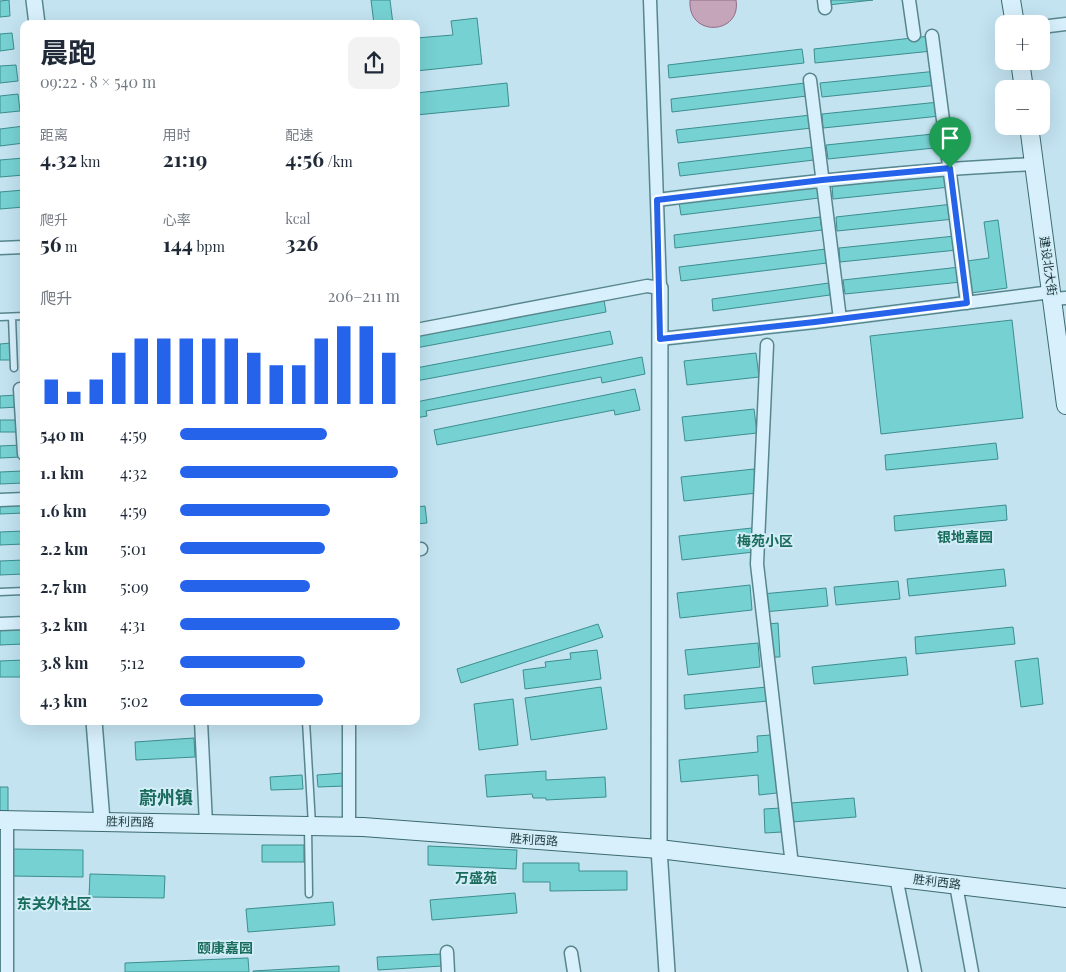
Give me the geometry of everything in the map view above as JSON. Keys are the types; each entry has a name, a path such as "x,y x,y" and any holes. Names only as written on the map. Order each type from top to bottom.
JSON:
{"main road":[{"path":"1012,0 1014,15"},
{"name":"建设北大街","path":"1030,135 1056,296 1066,405"},
{"name":"胜利西路","path":"3,820 349,826 659,850 1066,898"}],"street":[{"path":"34,0 36,20"},
{"path":"650,0 660,288 659,850 667,972"},
{"path":"910,0 914,35"},
{"path":"1050,26 1066,24"},
{"path":"932,36 967,303"},
{"path":"810,80 840,319"},
{"path":"657,200 822,180 950,168 1034,164"},
{"path":"0,248 20,246"},
{"path":"420,329 647,286 660,288"},
{"path":"660,339 967,303 1056,296"},
{"path":"767,345 757,564 792,865"},
{"path":"0,500 20,499"},
{"path":"0,624 20,623"},
{"path":"94,725 102,822"},
{"path":"201,725 206,824"},
{"path":"349,725 349,826"},
{"path":"3,820 7,972"},
{"path":"896,878 915,972"},
{"path":"956,885 972,972"},
{"path":"447,952 448,972"},
{"path":"571,953 574,972"}],"lane":[{"path":"0,317 20,316"},
{"path":"12,317 14,368"},
{"path":"0,592 20,592"},
{"path":"306,725 310,826 309,894"}],"shaded area":[{"path":"690,0 736,0 736,12 731,20 723,25 705,26 697,21 691,12"}],"building":[{"path":"9,0 10,16 0,17 0,1"},
{"path":"371,0 390,0 392,20 374,20"},
{"path":"827,0 873,0 828,5"},
{"path":"477,18 482,64 420,71 420,38 453,35 451,21"},
{"path":"12,33 14,49 0,51 0,34"},
{"path":"930,36 932,51 815,63 814,49"},
{"path":"802,49 804,63 669,78 668,65"},
{"path":"16,65 18,81 0,83 0,66"},
{"path":"937,71 938,85 822,97 820,83"},
{"path":"507,83 509,106 420,115 420,93"},
{"path":"805,83 807,96 672,112 671,99"},
{"path":"18,94 20,111 0,113 0,96"},
{"path":"939,102 940,116 823,128 822,114"},
{"path":"811,115 812,128 678,143 676,130"},
{"path":"20,126 20,144 0,146 0,129"},
{"path":"943,133 944,147 828,159 826,145"},
{"path":"813,147 814,160 680,176 678,163"},
{"path":"20,158 20,175 0,177 0,160"},
{"path":"949,173 950,187 833,199 832,185"},
{"path":"818,185 819,198 681,215 679,202"},
{"path":"20,190 20,207 0,209 0,192"},
{"path":"953,204 954,219 837,231 836,217"},
{"path":"820,217 822,230 675,248 674,235"},
{"path":"998,220 1007,288 971,293 967,261 989,258 984,222"},
{"path":"955,236 957,250 840,262 839,248"},
{"path":"826,249 827,263 681,281 679,267"},
{"path":"960,267 961,282 845,294 843,280"},
{"path":"829,283 830,295 713,311 712,299"},
{"path":"604,300 606,312 420,347 420,334"},
{"path":"1012,320 1023,418 881,434 870,336"},
{"path":"610,331 613,344 420,380 420,367"},
{"path":"11,343 12,360 0,360 0,344"},
{"path":"756,353 759,377 687,385 684,361"},
{"path":"642,357 645,374 602,383 601,377 426,411 427,416 420,417 420,401"},
{"path":"635,389 640,410 615,415 614,410 437,445 434,430"},
{"path":"18,395 19,407 0,408 0,396"},
{"path":"754,409 757,433 685,441 682,417"},
{"path":"0,420 19,420 20,432 0,432"},
{"path":"996,443 998,459 886,470 885,455"},
{"path":"20,445 20,457 0,458 0,446"},
{"path":"754,469 757,493 684,501 681,477"},
{"path":"20,471 20,483 0,484 0,472"},
{"path":"20,501 20,513 0,514 0,502"},
{"path":"1006,505 1007,520 895,531 894,516"},
{"path":"425,506 427,523 420,524 420,507"},
{"path":"752,528 754,552 682,560 679,536"},
{"path":"20,531 20,544 0,545 0,532"},
{"path":"20,560 20,574 0,575 0,561"},
{"path":"1004,569 1006,586 909,596 907,579"},
{"path":"898,581 900,599 836,605 834,587"},
{"path":"750,585 752,610 680,618 677,593"},
{"path":"826,588 828,606 764,612 762,594"},
{"path":"778,623 780,657 769,657 768,624"},
{"path":"598,624 603,637 461,683 457,669"},
{"path":"1013,627 1015,644 916,654 915,637"},
{"path":"0,628 20,628 20,644 0,645"},
{"path":"758,643 760,667 688,675 685,650"},
{"path":"597,650 601,679 525,689 523,670 546,667 545,662 571,659 570,653"},
{"path":"906,657 908,675 814,684 812,667"},
{"path":"1038,658 1043,704 1021,707 1015,661"},
{"path":"20,660 20,677 0,677 0,661"},
{"path":"601,687 607,729 531,740 525,698"},
{"path":"767,687 768,701 685,709 684,695"},
{"path":"513,699 518,745 479,750 474,704"},
{"path":"771,735 777,793 759,795 758,775 681,782 679,760 758,752 757,736"},
{"path":"194,738 195,757 136,760 135,742"},
{"path":"546,771 546,780 605,777 606,797 546,800 546,798 533,798 532,794 487,797 485,775"},
{"path":"344,773 345,786 318,787 317,775"},
{"path":"302,775 303,789 271,790 270,777"},
{"path":"0,787 8,787 8,811 0,811"},
{"path":"854,798 856,817 792,822 791,803"},
{"path":"781,808 782,832 765,833 764,809"},
{"path":"262,845 304,845 304,862 262,862"},
{"path":"428,846 517,850 516,869 428,865"},
{"path":"11,849 83,850 83,877 11,876"},
{"path":"523,863 579,863 579,871 627,871 627,890 550,891 550,882 523,882"},
{"path":"90,874 165,876 164,898 89,897"},
{"path":"515,893 517,913 432,920 430,900"},
{"path":"333,902 335,925 248,932 246,909"},
{"path":"442,954 442,966 378,970 377,957"},
{"path":"248,958 249,972 125,972 125,963"},
{"path":"339,966 339,972 253,972 253,971"}],"district":[{"name":"银地嘉园","path":"965,537"},
{"name":"梅苑小区","path":"765,541"},
{"name":"蔚州镇","path":"166,798"},
{"name":"万盛苑","path":"476,878"},
{"name":"东关外社区","path":"54,904"},
{"name":"颐康嘉园","path":"225,948"}],"route":[{"path":"950,168 967,303 660,339 657,200 822,180 950,168"}]}
